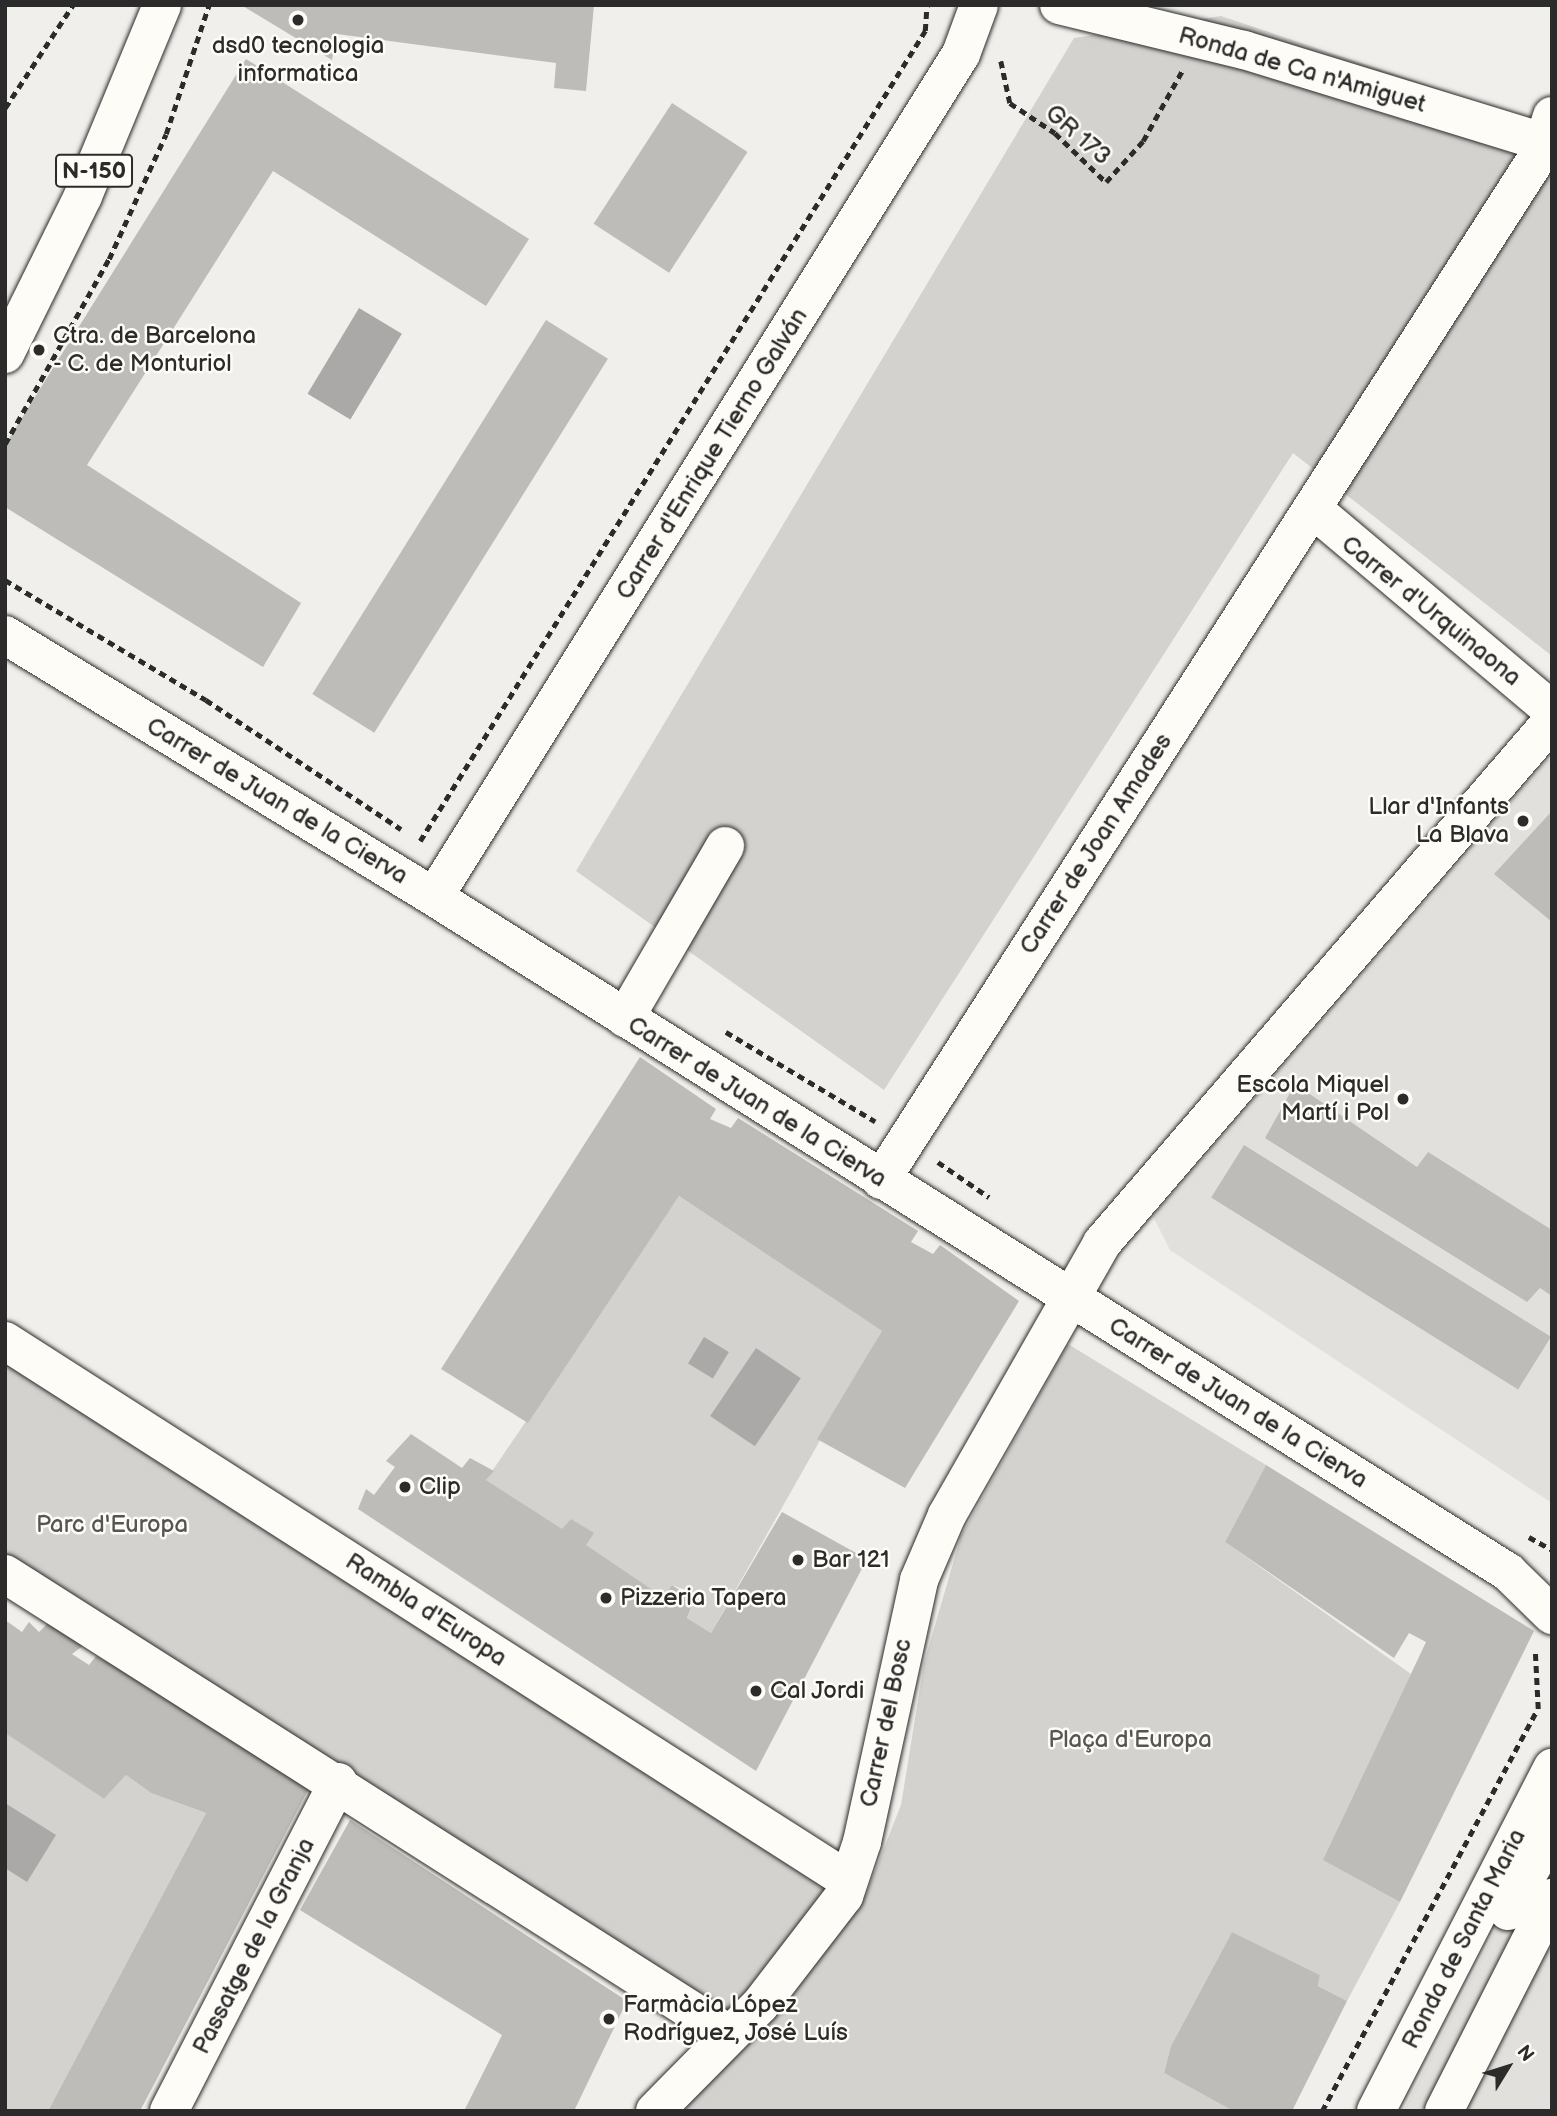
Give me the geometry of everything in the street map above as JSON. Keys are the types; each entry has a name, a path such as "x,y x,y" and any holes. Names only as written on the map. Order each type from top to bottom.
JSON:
{"street":[{"name":"N-150","path":"8,341 83,196 162,5"},
{"name":"Carrer d'Enrique Tierno Galván","path":"434,897 961,54 979,5"},
{"name":"Ronda de Ca n'Amiguet","path":"1059,5 1547,129"},
{"name":"Carrer de Joan Amades","path":"881,1180 1313,509 1547,129"},
{"name":"Carrer d'Urquinaona","path":"1313,509 1332,531 1552,709"},
{"name":"Carrer de Juan de la Cierva","path":"5,635 434,897 1508,1572 1540,1626"},
{"name":"Carrer del Bosc","path":"655,2111 730,2035 816,1938 844,1896 846,1879 862,1842 919,1580 947,1515 1102,1243 1552,721"},
{"path":"625,1018 724,846"},
{"name":"Rambla d'Europa","path":"5,1341 846,1879"},
{"name":"Carrer de Juan de la Cierva","path":"1508,1572 1552,1575"},
{"path":"5,1574 338,1782 730,2035"},
{"name":"Ronda de Santa Maria","path":"1376,2111 1552,1768"},
{"name":"Passatge de la Granja","path":"169,2111 338,1782"},
{"name":"Ronda de Santa Maria","path":"1403,2111 1552,1829"},
{"path":"1444,2111 1552,1898"}],"path":[{"path":"5,108 74,5"},
{"path":"5,444 109,258 166,134 209,5"},
{"path":"420,841 925,31 927,5"},
{"name":"GR 173","path":"999,54 1010,103 1055,133 1106,182 1143,141 1196,39"},
{"path":"7,582 206,700 456,864"},
{"path":"717,1027 905,1139 1002,1206"},
{"path":"1523,1534 1552,1549"},
{"path":"1322,2111 1538,1709 1540,1626"}],"shaded area":[{"path":"359,308 402,334 350,419 307,394"},
{"name":"Escola Miquel Martí i Pol","path":"1547,760 1552,760 1552,1503 1170,1250 1153,1216"},
{"path":"704,1337 729,1352 713,1379 688,1364"},
{"path":"756,1348 801,1378 755,1446 710,1416"},
{"path":"5,1803 56,1835 27,1882 5,1868"},
{"path":"1552,1819 1552,2111 1403,2111 1419,2080"}],"green space":[{"path":"1221,16 1552,127 1552,656 1293,453 884,1090 576,871 1074,38"},
{"path":"679,1196 882,1331 711,1633 687,1618 697,1594 672,1585 663,1597 486,1480"},
{"name":"Parc d'Europa","path":"5,1341 846,1879 743,2021 5,1574"},
{"name":"Plaça d'Europa","path":"1068,1344 1266,1465 1225,1542 1411,1674 1324,1860 1400,1902 1347,2001 1318,1986 1320,1975 1232,1932 1171,2046 1164,2073 1233,2111 678,2111 864,1899 901,1805 924,1663 961,1536"},
{"path":"5,1733 104,1799 126,1775 151,1793 206,1813 48,2111 5,2111"}],"building":[{"path":"241,5 594,5 586,91 554,88 556,63 337,34 332,60"},
{"path":"246,59 529,239 486,306 273,171 87,465 301,603 263,667 5,507 5,445"},
{"path":"672,103 747,152 669,273 594,224"},
{"path":"546,320 608,359 374,733 312,694"},
{"path":"1552,811 1552,922 1494,874"},
{"path":"640,1057 716,1109 710,1119 731,1128 738,1118 918,1231 911,1242 933,1254 940,1245 1019,1301 905,1488 817,1439 882,1331 679,1196 528,1423 441,1369"},
{"path":"1295,1084 1417,1167 1428,1152 1552,1230 1552,1296 1540,1288 1527,1302 1265,1138"},
{"path":"1244,1145 1551,1337 1518,1389 1211,1198"},
{"path":"411,1434 462,1468 470,1458 494,1471 486,1480 562,1529 571,1519 594,1533 586,1545 663,1597 672,1585 694,1600 687,1618 711,1633 782,1512 867,1559 756,1771 358,1509 366,1489 374,1495 395,1467 386,1461"},
{"path":"1266,1465 1534,1631 1400,1902 1323,1860 1426,1642 1409,1633 1394,1658 1225,1542"},
{"path":"5,1620 22,1632 29,1622 39,1632 48,1623 84,1645 72,1654 89,1665 96,1656 316,1775 140,2111 48,2111 206,1813 151,1793 126,1775 104,1799 5,1733"},
{"path":"350,1820 627,2001 574,2111 464,2111 502,2035 300,1910"},
{"path":"1232,1932 1320,1975 1318,1986 1347,2001 1292,2111 1233,2111 1164,2073 1171,2046"}],"place":[{"name":"dsd0 tecnologia informatica","path":"298,20"},
{"name":"Ctra. de Barcelona - C. de Monturiol","path":"39,350"},
{"name":"Llar d'Infants La Blava","path":"1523,821"},
{"name":"Escola Miquel Martí i Pol","path":"1403,1099"},
{"name":"Clip","path":"405,1487"},
{"name":"Bar 121","path":"798,1560"},
{"name":"Pizzeria Tapera","path":"606,1598"},
{"name":"Cal Jordi","path":"756,1691"},
{"name":"Farmàcia López Rodríguez, José Luís","path":"609,2019"}]}
